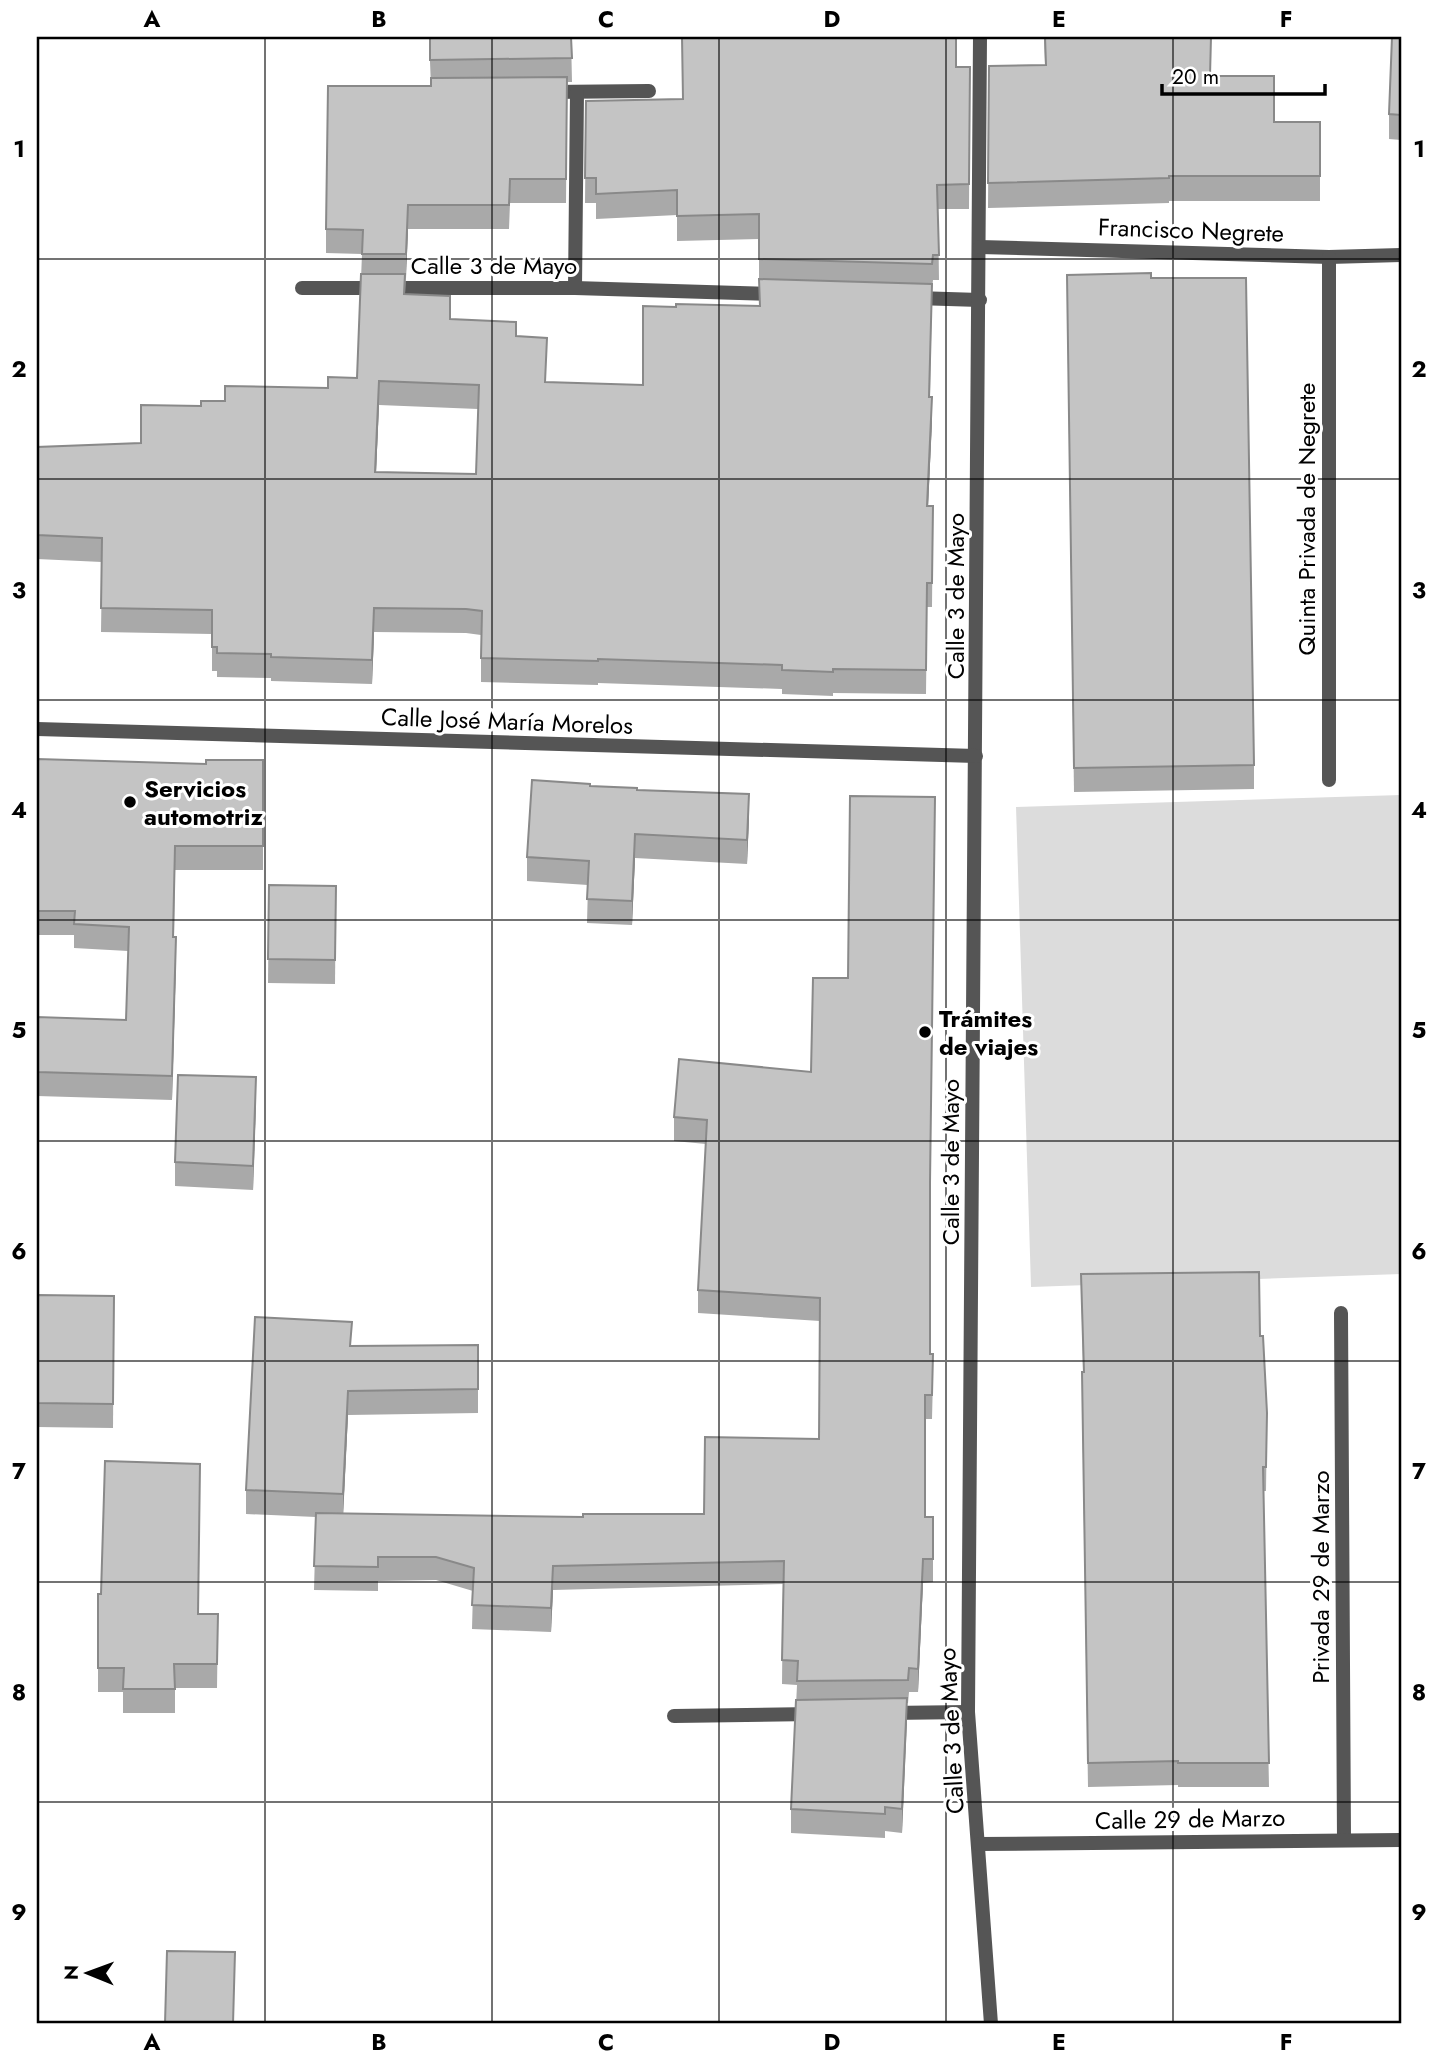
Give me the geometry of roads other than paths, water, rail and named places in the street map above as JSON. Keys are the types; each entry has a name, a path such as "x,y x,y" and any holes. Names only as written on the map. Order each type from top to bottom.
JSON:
{"street":[{"name":"Calle 3 de Mayo","path":"980,37 968,1712 991,2024"},
{"path":"538,92 649,91"},
{"path":"575,288 577,92"},
{"name":"Francisco Negrete","path":"979,247 1329,257 1401,256"},
{"name":"Quinta Privada de Negrete","path":"1329,257 1329,780"},
{"name":"Calle 3 de Mayo","path":"302,288 575,288 784,294"},
{"path":"896,298 979,300"},
{"name":"Calle José María Morelos","path":"37,729 976,756"},
{"name":"Privada 29 de Marzo","path":"1341,1312 1344,1840"},
{"path":"875,1713 968,1712"},
{"path":"674,1716 821,1714"},
{"name":"Calle 29 de Marzo","path":"979,1844 1401,1840"}],"place":[{"name":"Servicios automotriz","path":"130,802"},
{"name":"Trámites de viajes","path":"925,1032"}]}
